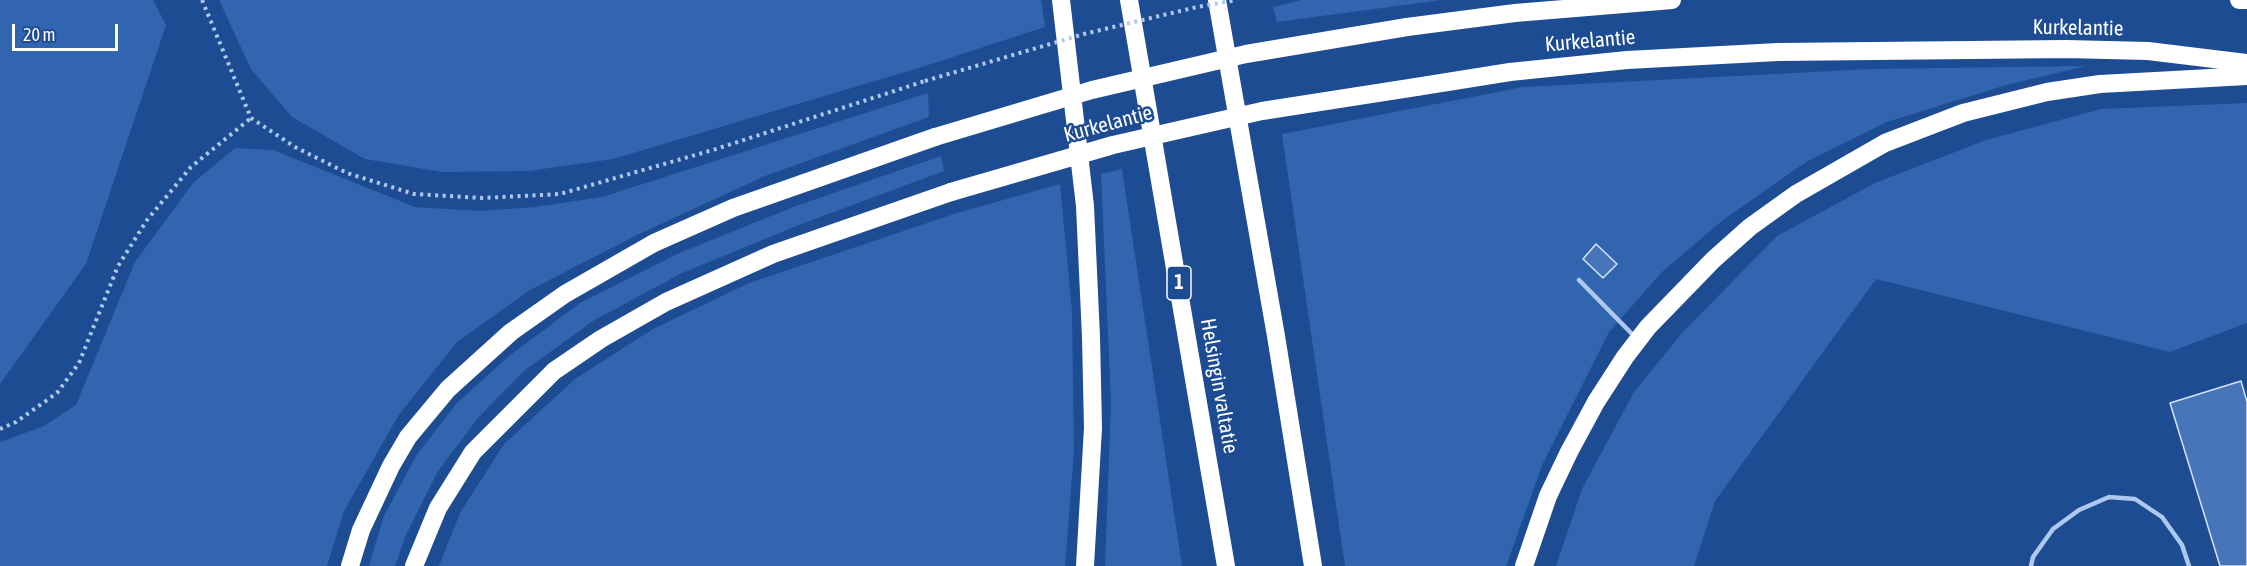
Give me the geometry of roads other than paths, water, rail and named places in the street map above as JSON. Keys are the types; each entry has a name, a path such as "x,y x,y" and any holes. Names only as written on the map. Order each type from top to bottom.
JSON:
{"highway":[{"path":"1061,0 1085,206 1094,428 1085,566"},
{"name":"Helsingin valtatie","path":"1129,0 1226,566"},
{"path":"1217,0 1276,336 1312,566"},
{"name":"Kurkelantie","path":"350,566 364,522 408,437 448,389 511,332 565,294 654,243 733,208 935,137 1114,84 1246,54 1407,27 1515,14 1672,0"},
{"path":"2239,0 2247,0"},
{"name":"Kurkelantie","path":"414,566 438,508 473,452 554,371 601,339 666,302 773,254 951,192 1113,145 1251,113 1510,72 1627,60 1778,52 2066,49 2148,51 2247,63"},
{"path":"1524,566 1548,496 1569,452 1596,402 1638,340 1680,292 1750,227 1796,194 1885,143 1963,113 2047,92 2100,84 2247,76"}],"lane":[{"path":"1579,280 1638,340"},
{"path":"2031,566 2033,557 2053,529 2079,510 2109,497 2135,499 2162,517 2182,545 2189,566"}]}
